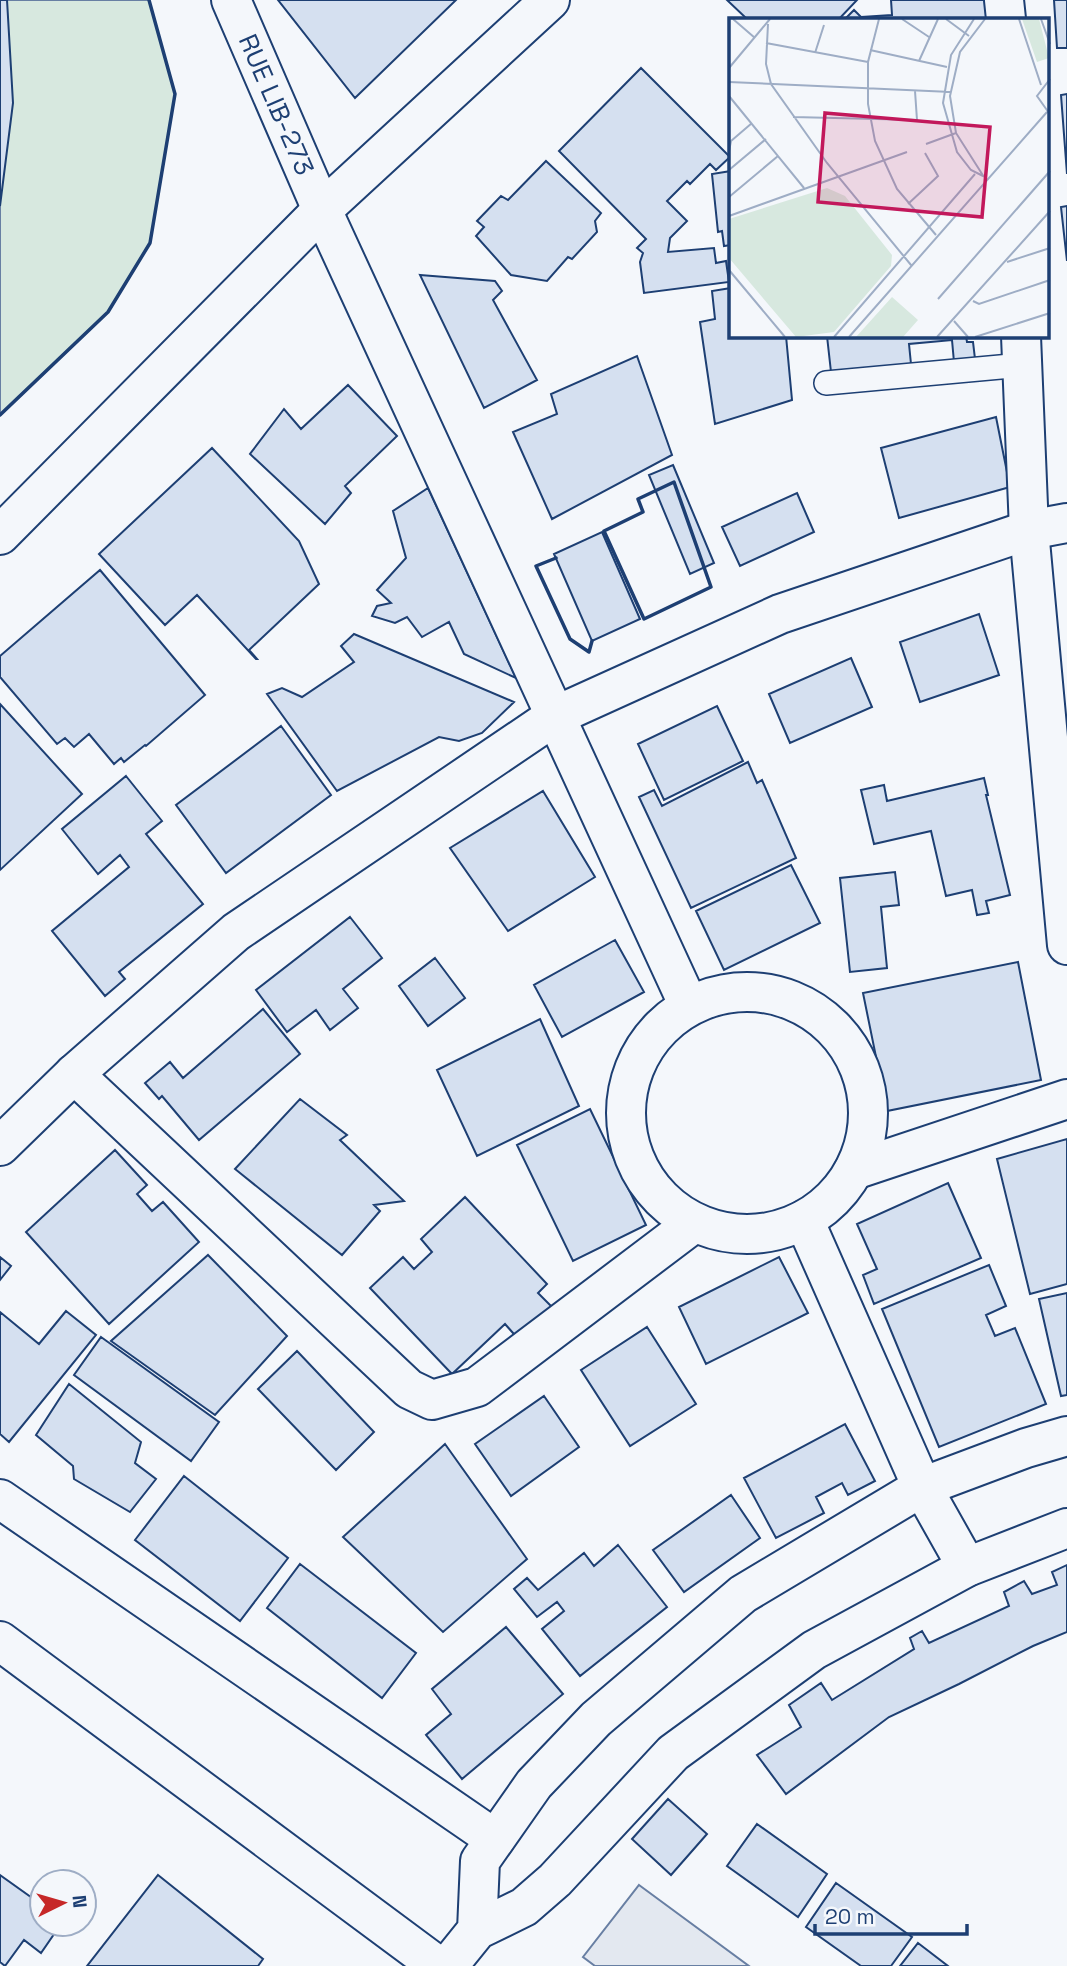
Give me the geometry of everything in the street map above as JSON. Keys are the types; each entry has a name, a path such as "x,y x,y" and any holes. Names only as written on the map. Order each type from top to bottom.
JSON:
{"street":[{"name":"RUE LIB-273","path":"231,0 322,210 690,1006"},
{"path":"0,535 322,210 550,0"},
{"path":"1004,0 1006,18"},
{"path":"1021,350 1029,530 1067,945"},
{"path":"0,1146 74,1074 236,932 555,716 780,614 1029,530 1067,523"},
{"path":"756,992 789,999 819,1016 843,1039 860,1070 868,1102 866,1137 854,1170 842,1189 824,1207 804,1220 768,1233 730,1234 694,1223 663,1201 640,1171 627,1135 626,1097 638,1060 659,1029 690,1006 721,994 756,992"},
{"path":"74,1074 409,1389 432,1400 477,1387 694,1223"},
{"path":"854,1170 1067,1099"},
{"path":"804,1220 922,1487 967,1567"},
{"path":"477,1930 480,1861 534,1784 596,1719 743,1594 922,1487 1026,1448 1067,1436"},
{"path":"0,1499 495,1839"},
{"path":"448,1966 477,1930 524,1907 555,1880 673,1753 814,1650 967,1567 1067,1528"},
{"path":"0,1641 438,1966"}],"lane":[{"path":"826,383 1021,350"}],"shaded area":[{"path":"0,0 149,0 175,94 150,243 108,312 0,415"},
{"path":"639,1885 749,1966 595,1966 583,1957"}],"building":[{"path":"0,0 7,0 13,103 0,206"},
{"path":"278,0 456,0 355,98"},
{"path":"727,0 857,0 840,18 746,18"},
{"path":"891,0 985,0 987,18 846,18 854,10 861,17 892,15"},
{"path":"1054,0 1067,0 1067,48 1057,48"},
{"path":"641,68 729,156 716,170 710,164 690,184 687,181 667,201 687,221 670,238 668,252 714,248 716,263 726,261 729,282 644,293 640,262 643,253 637,248 646,239 559,151"},
{"path":"1067,94 1067,174 1061,95"},
{"path":"546,161 601,213 595,221 597,232 572,259 568,257 547,281 511,275 476,236 484,227 477,221 501,196 508,200"},
{"path":"729,171 729,245 724,246 722,231 718,232 712,174"},
{"path":"1067,206 1067,261 1061,207"},
{"path":"420,275 495,281 502,291 493,300 537,380 484,408"},
{"path":"729,288 729,338 786,338 792,400 715,424 700,322 715,319 712,291"},
{"path":"827,338 966,338 967,342 973,342 975,359 954,362 952,340 909,344 911,364 831,372"},
{"path":"637,356 672,455 552,519 513,432 557,414 551,394"},
{"path":"348,385 397,436 345,486 351,493 325,524 250,454 284,409 301,429"},
{"path":"996,417 1010,487 899,518 881,448"},
{"path":"212,448 299,541 319,584 249,650 257,659 197,595 165,625 99,554"},
{"path":"673,465 714,563 690,574 649,475"},
{"path":"428,488 516,678 464,654 449,622 422,637 407,617 395,623 372,616 377,606 391,603 377,590 406,558 393,511"},
{"path":"797,493 814,532 740,566 722,527"},
{"path":"602,532 640,619 592,641 554,554"},
{"path":"100,570 205,695 146,746 124,762 121,758 114,764 89,734 74,747 65,738 57,744 0,677 0,656"},
{"path":"979,614 999,675 920,702 900,642"},
{"path":"354,634 514,702 482,733 459,741 439,737 337,791 267,694 282,688 302,697 354,662 341,646"},
{"path":"851,658 872,707 790,743 769,694"},
{"path":"0,704 82,794 0,870"},
{"path":"717,706 743,761 664,800 638,744"},
{"path":"281,726 331,795 226,873 176,805"},
{"path":"748,762 757,783 762,780 796,858 691,908 639,797 654,790 662,806"},
{"path":"126,776 162,821 146,834 203,904 119,972 125,979 105,996 52,931 129,867 120,855 98,874 62,829"},
{"path":"984,778 1010,895 986,901 989,913 977,915 972,890 946,896 931,831 874,844 861,790 884,785 887,801"},
{"path":"543,791 595,877 508,931 450,848"},
{"path":"791,865 820,923 724,970 696,911"},
{"path":"895,872 899,905 881,907 887,968 850,972 840,878"},
{"path":"350,917 382,958 343,989 358,1008 330,1030 316,1010 287,1032 256,990"},
{"path":"615,940 644,992 562,1037 534,985"},
{"path":"435,958 465,998 428,1026 399,986"},
{"path":"1018,962 1041,1080 887,1111 863,993"},
{"path":"263,1009 300,1054 199,1140 162,1096 159,1099 145,1083 170,1062 183,1078"},
{"path":"540,1019 579,1106 477,1156 437,1070"},
{"path":"300,1099 347,1135 340,1140 404,1201 374,1205 380,1211 342,1255 235,1169"},
{"path":"590,1109 646,1225 573,1261 517,1145"},
{"path":"1067,1139 1067,1284 1030,1294 997,1159"},
{"path":"115,1150 147,1185 137,1194 152,1211 163,1202 199,1242 109,1324 26,1232"},
{"path":"948,1183 981,1258 874,1304 863,1275 877,1269 857,1224"},
{"path":"465,1197 547,1284 538,1293 555,1310 521,1342 505,1324 452,1374 370,1288 403,1257 414,1269 432,1252 421,1239"},
{"path":"208,1255 287,1336 215,1415 111,1341"},
{"path":"0,1257 11,1266 0,1280"},
{"path":"779,1257 808,1313 706,1364 679,1307"},
{"path":"989,1265 1006,1306 986,1315 995,1336 1015,1328 1046,1404 939,1447 882,1309"},
{"path":"1067,1293 1067,1395 1061,1396 1039,1299"},
{"path":"66,1311 96,1335 9,1442 0,1434 0,1312 39,1344"},
{"path":"647,1327 696,1404 630,1446 581,1370"},
{"path":"101,1337 219,1422 191,1461 74,1375"},
{"path":"297,1351 374,1432 336,1470 258,1389"},
{"path":"69,1384 141,1442 135,1463 156,1479 130,1512 74,1479 73,1466 36,1435"},
{"path":"544,1396 579,1447 511,1496 475,1444"},
{"path":"845,1424 875,1481 848,1495 842,1483 816,1497 824,1513 776,1538 744,1478"},
{"path":"445,1444 527,1559 443,1632 343,1537"},
{"path":"184,1476 288,1558 240,1621 135,1540"},
{"path":"731,1495 760,1538 684,1592 653,1550"},
{"path":"618,1545 667,1607 580,1676 542,1629 564,1611 557,1602 537,1617 514,1589 527,1578 538,1590 584,1553 594,1566"},
{"path":"300,1564 416,1653 382,1698 267,1608"},
{"path":"1067,1565 1067,1632 889,1717 786,1794 757,1755 801,1727 789,1705 821,1683 832,1700 914,1649 910,1638 922,1631 929,1643 1009,1606 1004,1592 1024,1581 1032,1594 1057,1585 1052,1572"},
{"path":"506,1627 563,1694 462,1779 426,1735 451,1714 432,1689"},
{"path":"668,1799 707,1834 671,1875 632,1839"},
{"path":"757,1824 827,1874 798,1917 727,1866"},
{"path":"0,1875 28,1895 28,1938 51,1938 41,1953 24,1940 5,1966 0,1962"},
{"path":"158,1875 263,1959 258,1966 87,1966"},
{"path":"836,1883 912,1937 891,1966 861,1966 806,1927"},
{"path":"918,1943 948,1966 900,1966"}],"wall":[{"path":"0,415 108,312 150,243 175,94 149,0"},
{"path":"674,482 711,587 644,619 604,531 643,512 638,499 674,482"},
{"path":"556,558 536,566 570,639 589,652 592,641"}]}
